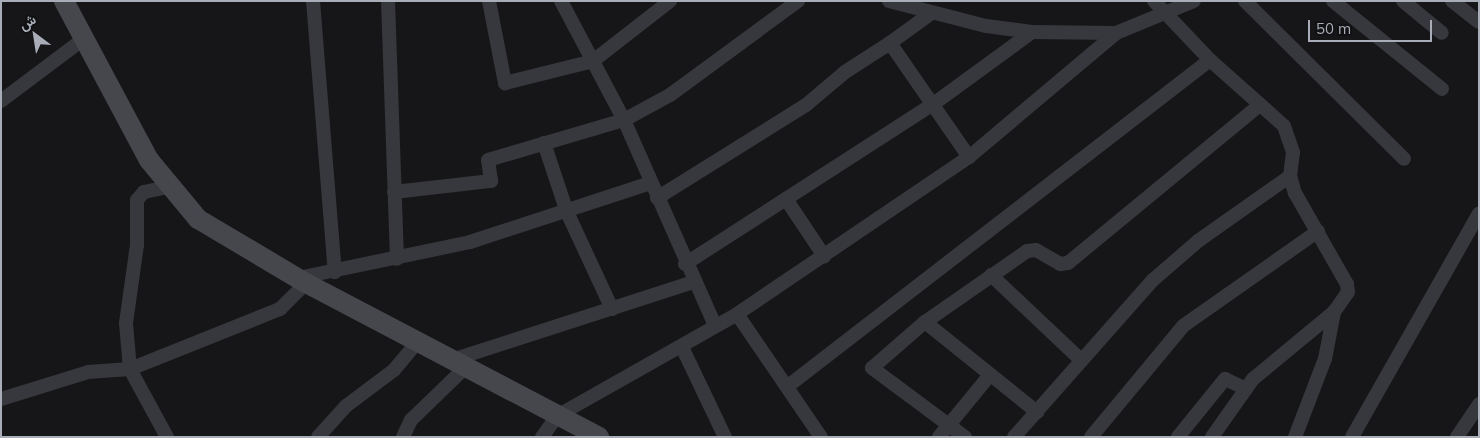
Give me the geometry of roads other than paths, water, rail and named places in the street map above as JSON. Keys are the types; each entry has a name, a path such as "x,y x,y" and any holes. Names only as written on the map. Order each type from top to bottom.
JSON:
{"main road":[{"path":"64,1 168,187 212,229 302,281 419,340 599,437"}],"street":[{"path":"313,1 335,272"},
{"path":"388,1 398,259"},
{"path":"489,1 504,83 593,61 670,1"},
{"path":"561,1 624,120 685,264 715,325"},
{"path":"394,192 491,181 488,160 624,120 670,95 798,1"},
{"path":"889,1 930,14 1032,32 1116,33"},
{"path":"1154,1 1164,14 1210,60 1260,105 1288,134 1293,152 1290,176 1348,284 1348,292 1334,312 1246,389 1212,437"},
{"path":"542,437 557,416 682,347 715,325 737,314 969,157 1116,33 1194,1"},
{"path":"1245,1 1404,159"},
{"path":"1333,1 1442,89"},
{"path":"1403,1 1442,33"},
{"path":"1452,1 1479,22"},
{"path":"657,198 806,105 845,72 930,14"},
{"path":"685,264 932,105 1032,32"},
{"path":"1,101 85,38"},
{"path":"890,43 969,157"},
{"path":"788,386 1210,60"},
{"path":"965,437 872,368 926,322 991,275 1031,250 1060,264 1068,263 1260,105"},
{"path":"544,143 567,212 612,309"},
{"path":"1014,437 1081,360 1169,265 1290,176"},
{"path":"1,398 88,372 130,369 280,309 302,281 493,236 651,183"},
{"path":"167,437 130,369 126,323 137,245 137,200 144,192 168,187"},
{"path":"786,199 824,256"},
{"path":"1352,437 1479,214"},
{"path":"1092,437 1183,326 1318,231"},
{"path":"991,275 1081,360"},
{"path":"403,437 411,420 461,363 694,282"},
{"path":"1295,437 1327,351 1334,312"},
{"path":"737,314 788,386 821,437"},
{"path":"926,322 1037,412"},
{"path":"318,437 346,406 394,370 419,340"},
{"path":"682,347 725,437"},
{"path":"938,437 990,374"},
{"path":"1178,437 1225,379 1246,389"},
{"path":"1458,437 1479,404"}]}
